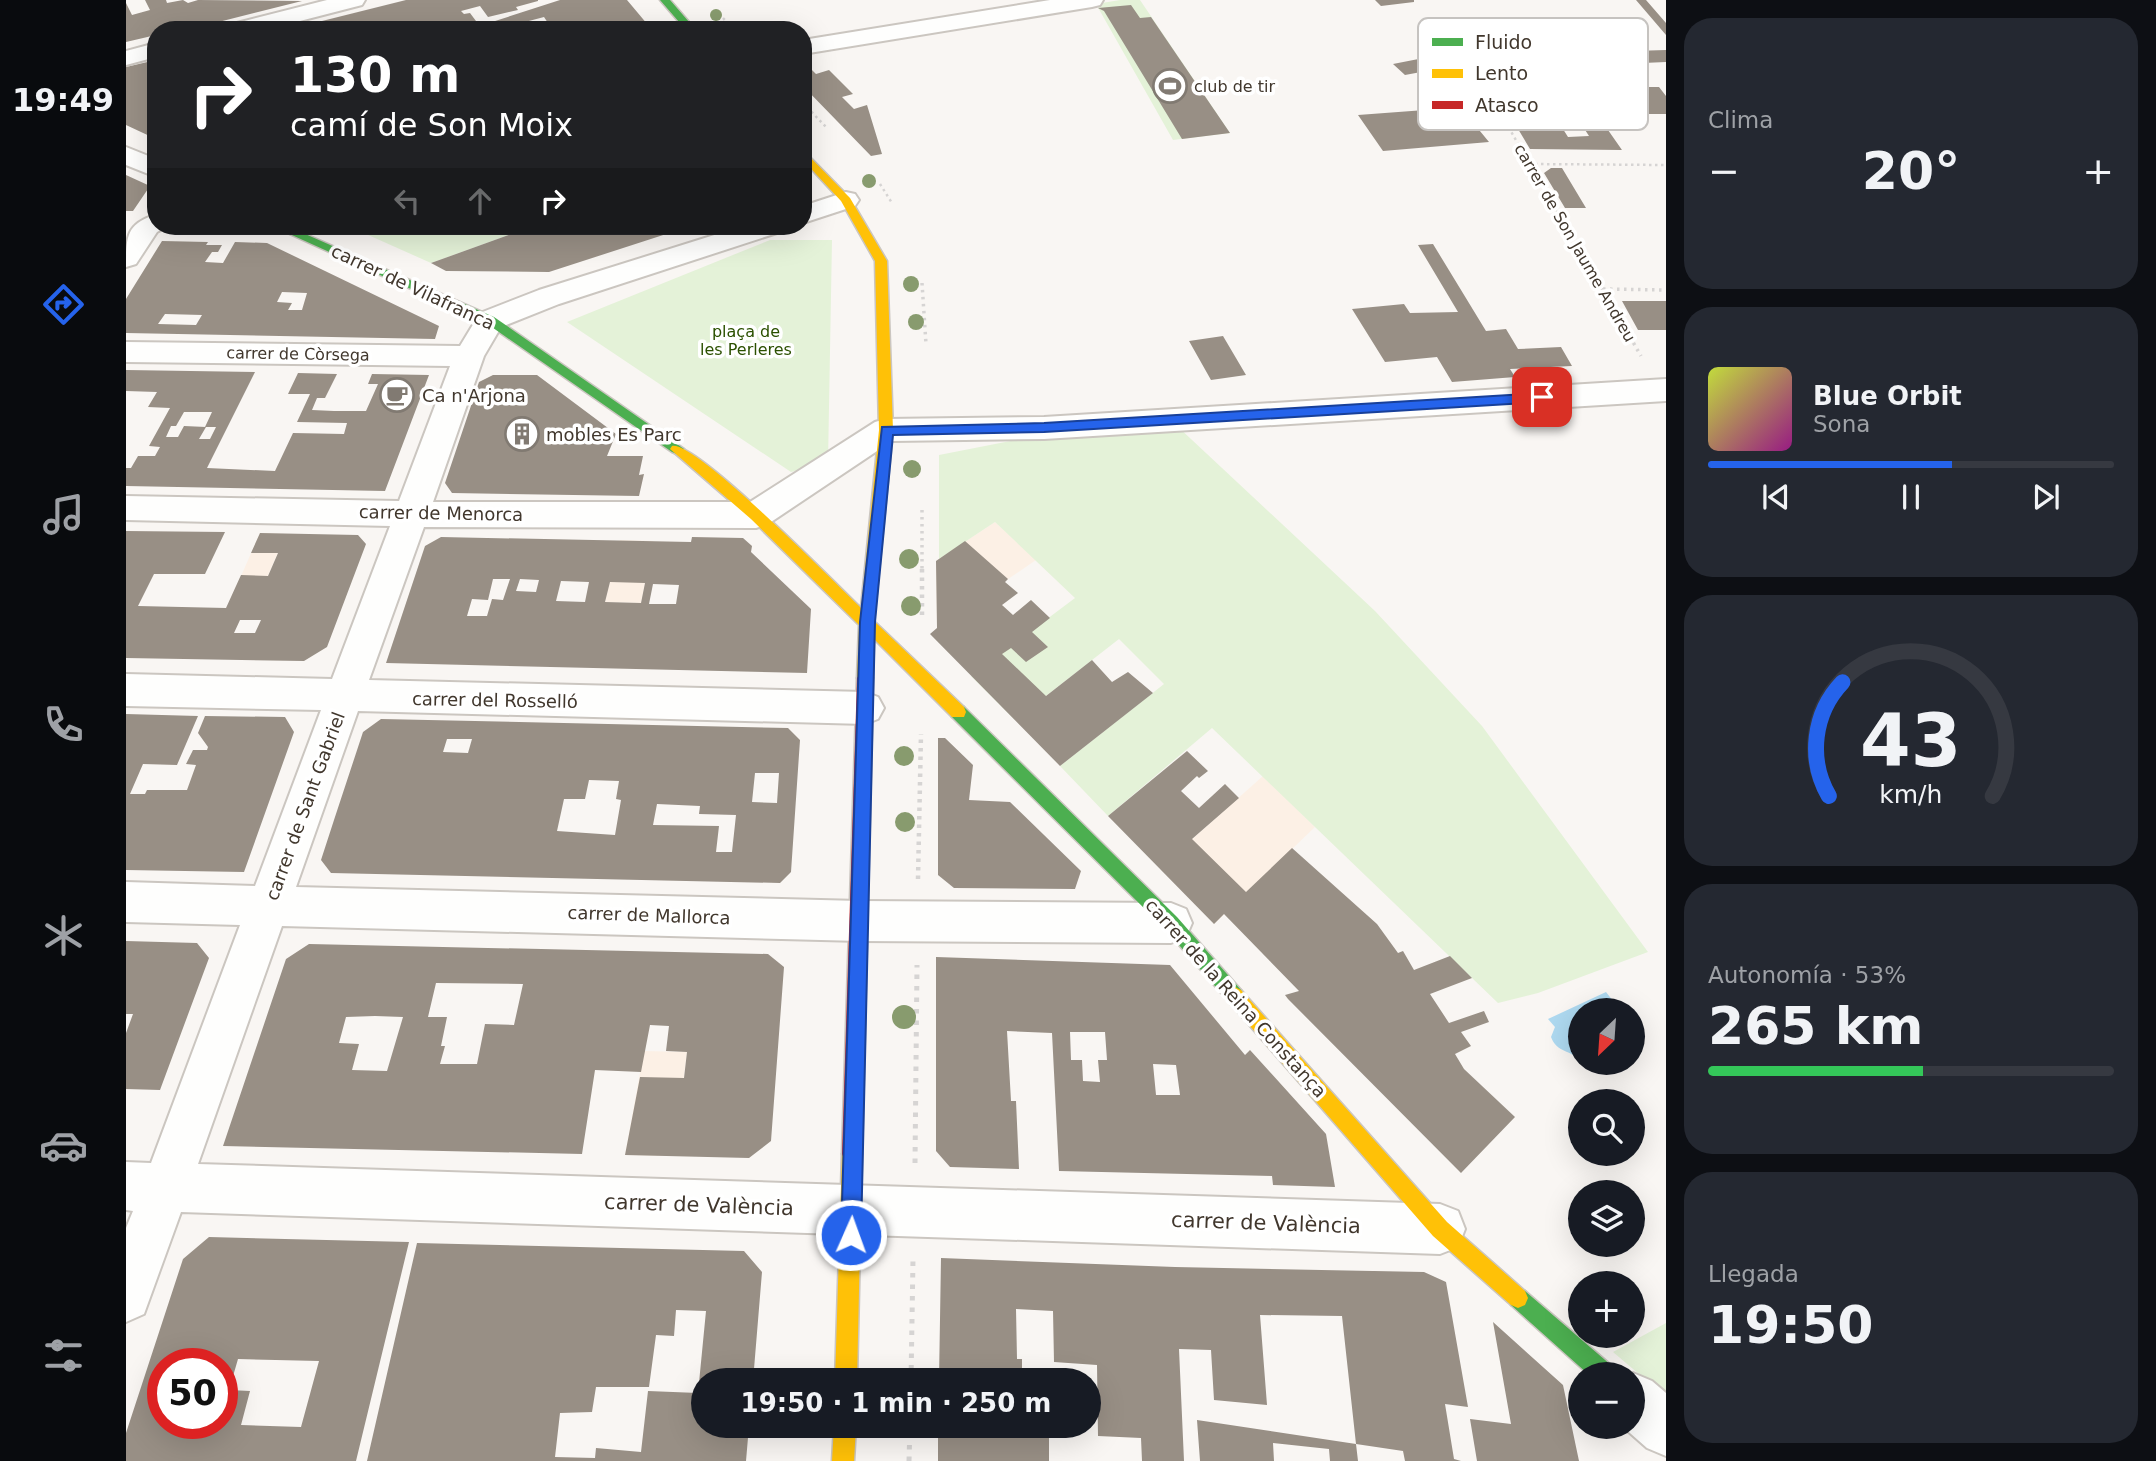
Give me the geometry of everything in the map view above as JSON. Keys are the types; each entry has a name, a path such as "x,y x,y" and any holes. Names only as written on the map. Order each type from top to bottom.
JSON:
{"street":[{"path":"272,21 354,0"},
{"path":"665,0 683,21"},
{"path":"812,46 1092,0"},
{"path":"126,58 147,52"},
{"path":"126,155 147,165"},
{"path":"812,163 846,200 881,261 887,430 867,622 846,1368"},
{"path":"812,212 846,200"},
{"path":"126,258 143,225"},
{"name":"carrer de Vilafranca","path":"298,235 490,320 699,465 756,515 867,622"},
{"path":"490,320 549,297 743,235"},
{"name":"carrer de Sant Gabriel","path":"126,1296 146,1186 269,905 469,356 490,320"},
{"name":"carrer de Còrsega","path":"126,352 469,356"},
{"path":"756,515 887,430 1044,428 1663,391"},
{"name":"carrer de Menorca","path":"126,508 412,514 756,515"},
{"name":"carrer de la Reina Constança","path":"867,622 1171,923 1440,1229 1590,1362"},
{"name":"carrer del Rosselló","path":"126,690 865,708"},
{"name":"carrer de Mallorca","path":"126,902 860,921 1171,923"},
{"name":"carrer de València","path":"146,1186 1440,1229"},
{"path":"1645,1411 1666,1429"},
{"path":"843,1461 844,1438"}],"path":[{"name":"carrer de Son Jaume Andreu","path":"1510,130 1663,391"},
{"path":"1529,164 1666,165"},
{"path":"1603,289 1666,290"},
{"path":"909,1461 910,1438"}],"shaded area":[{"path":"995,522 1036,560 937,628 936,561"},
{"path":"260,533 286,534 262,589 234,592"},
{"path":"620,540 653,541 641,603 605,602"},
{"path":"1263,776 1315,827 1214,924 1180,850"},
{"path":"644,1051 687,1052 674,1156 625,1155"}],"green space":[{"name":"club de tir","path":"1140,0 1230,133 1173,140 1096,4"},
{"path":"368,235 509,235 431,263"},
{"name":"plaça de les Perleres","path":"770,240 832,240 828,463 791,472 567,322"},
{"path":"1176,425 1375,611 1482,726 1648,952 1538,993 1498,1003 1212,728 1108,816 1060,766 1164,684 1119,639 1015,720 971,676 1075,598 995,522 939,559 939,455 1052,433"},
{"path":"1666,1323 1666,1397 1645,1379 1645,1362 1625,1362 1613,1352 1620,1348 1645,1348 1645,1334"}],"water":[{"path":"1606,992 1611,998 1593,998"},
{"path":"1568,1010 1568,1053 1560,1049 1551,1037 1555,1027 1548,1019"}],"building":[{"path":"145,0 166,0 167,3 183,0 188,3 198,0 302,1 223,21 147,21 147,37 126,42 126,3 132,15 150,10"},
{"path":"406,0 538,0 516,7 518,10 488,17 480,6 461,11 464,14 470,13 476,21 322,21"},
{"path":"560,0 627,0 645,21 547,21 544,17 529,21 495,21"},
{"path":"1375,0 1414,0 1414,2 1381,6"},
{"path":"1636,0 1646,0 1666,23 1666,35"},
{"name":"club de tir","path":"1131,5 1140,18 1151,17 1230,133 1182,139 1104,11 1098,8"},
{"path":"1666,50 1666,62 1648,63 1648,51"},
{"path":"1418,59 1418,73 1405,75 1393,64"},
{"path":"147,62 147,135 126,125 126,67"},
{"path":"812,70 816,74 829,70 853,94 842,97 854,109 867,105 882,154 871,156 812,95"},
{"path":"1648,87 1659,87 1666,96 1666,114 1648,114"},
{"path":"1418,111 1418,130 1479,130 1489,142 1383,151 1358,115"},
{"path":"1519,130 1564,130 1568,137 1589,136 1585,130 1608,130 1622,150 1530,149"},
{"path":"1551,168 1562,168 1586,208 1565,208 1544,173"},
{"path":"126,175 147,185 147,190 133,211 126,211"},
{"path":"509,235 663,235 549,272 446,271 431,263"},
{"path":"162,241 222,245 218,252 212,252 205,262 223,263 235,242 267,243 439,326 435,339 126,333 126,299","holes":["282,292 307,293 302,310 288,310 292,303 277,302","165,314 202,315 196,325 158,324"]},
{"path":"1433,244 1486,331 1506,329 1518,349 1561,347 1572,366 1510,369 1515,377 1452,382 1437,357 1385,362 1352,309 1404,304 1410,313 1458,312 1418,245"},
{"path":"1622,301 1666,301 1666,330 1638,330"},
{"path":"1223,336 1246,375 1211,380 1189,341"},
{"path":"126,370 255,372 207,468 275,471 293,433 344,434 347,423 297,422 310,394 288,394 298,373 337,374 325,398 317,398 312,410 334,411 366,411 378,384 368,384 372,374 429,375 385,491 126,486 126,468 131,468 138,456 155,456 160,447 149,446 170,408 148,407 157,392 126,391","holes":["184,412 212,412 205,427 184,426 178,437 166,437 171,426 176,426","206,427 216,427 210,439 199,439"]},
{"name":"mobles Es Parc","path":"493,375 537,375 616,434 607,456 643,456 639,475 644,474 639,496 452,493 445,483 479,382"},
{"path":"126,531 225,532 205,574 154,574 138,606 226,608 241,575 268,576 278,553 251,553 260,533 358,535 366,544 327,647 304,661 126,658","holes":["240,620 261,620 255,633 234,633"]},
{"path":"441,537 691,542 692,537 743,538 752,546 751,552 811,609 807,673 386,663 425,546","holes":["493,579 510,579 503,600 492,599 487,616 467,616 472,599 488,600","520,579 539,580 536,592 516,591","561,581 589,582 585,602 556,601","610,582 645,583 641,603 605,602","653,584 679,585 676,604 649,604"]},
{"path":"965,541 1008,579 1005,582 1018,593 1002,605 1013,615 1031,600 1050,618 1032,632 1048,647 1026,662 1011,648 1002,654 1046,696 1092,660 1112,682 1128,672 1153,693 1060,766 930,634 937,628 936,561"},
{"path":"126,714 198,716 177,765 143,764 130,794 145,794 147,790 187,790 196,765 186,764 193,750 207,750 208,747 198,733 205,716 285,717 294,732 244,872 126,870"},
{"path":"381,719 788,728 800,740 791,872 780,883 331,873 321,860 363,732","holes":["447,739 472,739 468,753 443,752","755,773 779,773 777,803 752,802","589,780 619,781 616,799 621,800 615,835 557,831 564,799 585,799","657,804 700,806 699,814 736,815 732,852 716,852 719,826 653,825"]},
{"path":"938,738 945,738 973,765 969,800 1010,802 1081,871 1075,889 954,888 938,875"},
{"path":"1187,751 1208,771 1199,778 1197,776 1181,791 1199,808 1225,784 1239,798 1192,839 1246,892 1292,848 1377,924 1398,953 1403,951 1414,970 1450,956 1472,978 1430,994 1449,1023 1484,1011 1489,1022 1461,1032 1471,1046 1455,1054 1464,1069 1515,1117 1461,1173 1288,999 1285,995 1299,991 1224,914 1214,924 1108,816"},
{"path":"126,941 197,943 209,958 160,1090 126,1089 126,1033 133,1014 126,1014"},
{"path":"309,944 768,954 784,967 771,1141 749,1158 625,1155 640,1077 684,1078 687,1052 666,1051 669,1026 650,1025 641,1072 595,1070 582,1154 223,1146 286,959","holes":["436,983 523,984 514,1025 485,1024 477,1064 440,1064 445,1046 441,1046 447,1017 428,1017","346,1017 403,1017 387,1071 352,1070 359,1044 339,1043"]},
{"path":"936,957 1170,965 1245,1055 1250,1050 1326,1134 1335,1187 1273,1185 1272,1176 1059,1171 1052,1033 1007,1031 1011,1101 1016,1101 1019,1169 950,1167 936,1151","holes":["1070,1032 1105,1032 1107,1060 1098,1060 1100,1082 1083,1081 1082,1060 1071,1060","1153,1064 1176,1065 1180,1095 1156,1095"]},
{"path":"209,1237 409,1242 356,1461 126,1461 126,1433 147,1369 147,1439 238,1439 238,1390 250,1391 241,1425 301,1427 319,1361 238,1359 238,1348 154,1348 183,1259"},
{"path":"417,1243 744,1251 762,1272 754,1368 700,1368 706,1311 676,1310 674,1336 656,1335 649,1387 596,1387 592,1412 560,1413 555,1457 595,1458 596,1448 641,1452 648,1391 691,1393 691,1438 748,1438 746,1461 367,1461"},
{"path":"941,1258 1175,1267 1424,1272 1446,1282 1468,1407 1445,1404 1454,1459 1461,1461 1405,1461 1403,1451 1356,1444 1342,1316 1260,1315 1267,1405 1214,1400 1211,1350 1179,1349 1184,1461 1142,1461 1141,1438 1101,1436 1101,1368 1097,1368 1097,1365 1054,1362 1053,1311 1016,1309 1017,1359 1022,1359 1022,1368 939,1368"},
{"path":"1493,1322 1563,1385 1568,1409 1568,1439 1574,1439 1579,1461 1477,1461 1470,1419 1511,1424"},
{"path":"1197,1420 1356,1444 1358,1461 1330,1461 1329,1449 1273,1443 1274,1461 1200,1461"},
{"path":"938,1438 1049,1438 1049,1461 938,1461"}],"traffic: fast":[{"path":"665,0 683,21"},
{"path":"298,235 490,320 677,449"},
{"path":"958,712 1171,923 1235,996"},
{"path":"1518,1298 1590,1362"}],"traffic: slow":[{"path":"812,163 846,200 881,261 886,430 867,622 865,678"},
{"path":"677,449 700,465 756,515 958,712"},
{"path":"1235,996 1440,1229 1518,1298"},
{"path":"846,1368 852,1154"},
{"path":"843,1461 844,1438"}],"traffic: jam":[{"path":"852,1154 865,678"}],"place":[{"name":"club de tir","path":"1170,86"},
{"name":"Ca n'Arjona","path":"397,395"},
{"name":"mobles Es Parc","path":"522,434"}],"route":[{"path":"851,1235 867,622 887,430 1044,428 1542,397"}]}
